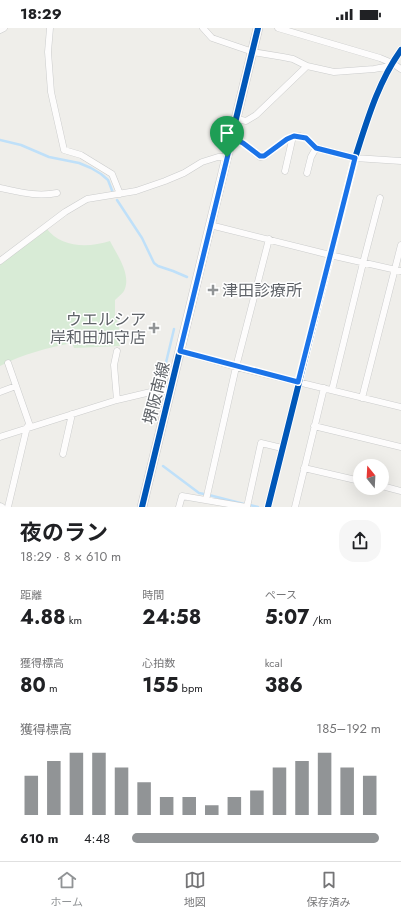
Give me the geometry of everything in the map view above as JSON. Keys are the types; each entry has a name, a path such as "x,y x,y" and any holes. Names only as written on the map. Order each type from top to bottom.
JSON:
{"main road":[{"name":"堺阪南線","path":"142,507 258,28"}],"street":[{"path":"0,30 4,28"},
{"path":"50,28 48,52 51,92 64,150 81,155 112,174 120,194"},
{"path":"203,28 212,38 253,52 284,57 307,66 336,72 374,70 391,64"},
{"path":"278,28 380,58 401,70"},
{"path":"268,507 355,158 372,106 391,64 401,50"},
{"path":"237,119 246,121 256,115 307,66"},
{"path":"232,138 243,143 260,156 264,156 287,139 294,136 306,138 316,148 355,158 401,161"},
{"path":"285,171 294,136"},
{"path":"310,170 311,156 316,148"},
{"path":"0,260 65,212 87,199 136,191 166,181 184,173 202,162 218,157 227,157"},
{"path":"0,188 34,195 46,195 57,192"},
{"path":"332,390 380,198"},
{"path":"210,225 363,263 398,270"},
{"path":"206,500 236,367 269,239"},
{"path":"362,398 398,270 401,245"},
{"path":"117,351 114,365 117,400"},
{"path":"180,351 236,367 401,407"},
{"path":"8,364 29,427 8,507"},
{"path":"0,392 16,386"},
{"path":"295,507 324,388"},
{"path":"0,437 117,400 155,391 170,391"},
{"path":"66,451 72,414"},
{"path":"314,426 401,447"},
{"path":"179,507 182,496 246,507 261,443 282,448"},
{"path":"304,468 353,479"},
{"path":"389,488 401,491"}],"green space":[{"path":"46,228 52,235 67,243 75,245 93,245 110,241 123,265 126,278 124,291 115,300 115,314 119,327 120,346 74,348 72,343 35,352 0,366 0,265"}],"waterway":[{"path":"0,140 21,145 49,157 79,163 91,168 108,180 113,193"},
{"path":"117,200 142,238 154,263 187,277"},
{"path":"164,371 174,329"},
{"path":"160,388 162,379"},
{"path":"163,466 199,493 204,494"},
{"path":"209,495 244,504"},
{"path":"250,505 258,507"}],"cycle path":[{"path":"142,507 258,28"},
{"path":"268,507 355,158 380,88 401,50"}],"place":[{"name":"津田診療所","path":"213,290"},
{"name":"ウエルシア 岸和田加守店","path":"154,328"}],"route":[{"path":"294,136 300,136 306,138 316,148 355,158 298,382 236,367 180,351 227,157 232,138 239,140 256,154 264,156 287,139 294,136"}]}
